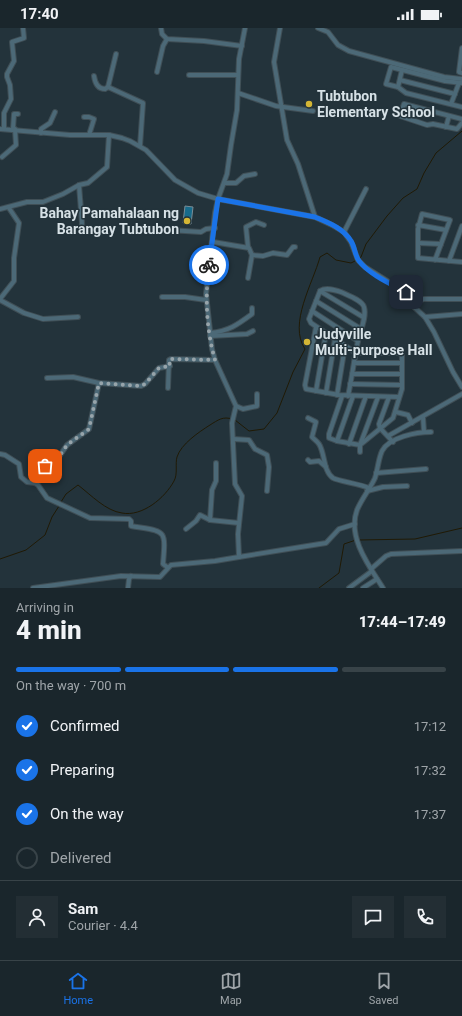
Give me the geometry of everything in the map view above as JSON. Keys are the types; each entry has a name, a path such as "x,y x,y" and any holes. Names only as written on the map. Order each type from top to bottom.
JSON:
{"street":[{"path":"23,28 24,38 12,42 14,61 7,74 10,85 11,99 4,113 2,129 14,129 70,136 109,135 130,141 146,150 175,180 198,193 218,199 315,217 344,232 352,242 358,259 371,271 406,292 419,313 425,317 462,386"},
{"path":"161,28 162,34 167,39 204,40 242,46"},
{"path":"239,557 239,522 242,496 236,484 233,439 233,419 236,406 215,360 210,334 206,300 206,284 218,199 225,183 237,110 238,75 245,28"},
{"path":"280,28 274,62 287,140 300,170 315,217"},
{"path":"318,28 328,32 338,45 349,52 461,82"},
{"path":"157,72 163,46 167,39"},
{"path":"462,48 459,72 462,73"},
{"path":"108,87 116,54"},
{"path":"461,82 390,67 386,84 398,87 406,93 462,107"},
{"path":"398,87 402,70"},
{"path":"189,75 238,75"},
{"path":"94,76 96,84 101,88 105,89 108,87 143,103 140,146"},
{"path":"400,80 455,94"},
{"path":"451,104 461,82"},
{"path":"238,93 270,105 295,110 312,111"},
{"path":"462,119 404,104 400,116 427,125 433,124 457,129 462,122"},
{"path":"41,133 41,129 50,123 55,112"},
{"path":"2,157 16,145 14,114 18,114"},
{"path":"446,127 449,116"},
{"path":"84,117 90,117 94,120 89,135"},
{"path":"0,209 9,208 27,202 43,202 92,180 107,167 109,135"},
{"path":"225,183 236,183 244,176 255,174"},
{"path":"79,185 82,223 81,230"},
{"path":"344,232 366,189"},
{"path":"9,208 19,223 14,258 14,281 0,300 24,313 43,319 78,317"},
{"path":"435,260 450,220 422,214 418,225 418,258 435,260 462,262"},
{"path":"248,278 252,254 250,248 248,247 246,227 256,222 264,225"},
{"path":"418,225 446,230"},
{"path":"449,261 462,226"},
{"path":"153,229 201,232 206,229 215,228"},
{"path":"213,242 248,247"},
{"path":"418,243 440,244"},
{"path":"252,254 263,256 273,253 287,254 293,247 295,247"},
{"path":"342,396 329,434 330,439 360,445 393,419 402,385 402,355 399,353 356,353 309,321 320,291 326,289 339,292 358,301 364,307 363,318 358,341 356,353 348,396"},
{"path":"320,291 363,318"},
{"path":"162,297 185,297 206,300"},
{"path":"412,303 424,299 462,299"},
{"path":"316,301 361,329"},
{"path":"210,334 236,326 252,314 252,308"},
{"path":"312,311 358,341"},
{"path":"425,317 462,314"},
{"path":"316,327 305,385 307,389 342,396 399,397"},
{"path":"210,334 247,334 253,331"},
{"path":"316,391 326,333"},
{"path":"326,393 334,339"},
{"path":"337,395 345,346"},
{"path":"168,388 170,366 169,360 215,360"},
{"path":"354,363 402,363"},
{"path":"47,378 73,377 99,383 143,385 159,368 170,366"},
{"path":"352,374 402,374"},
{"path":"36,483 45,466 56,461 67,445 89,429 99,383"},
{"path":"350,384 402,385"},
{"path":"236,406 243,409 257,406 257,394"},
{"path":"388,436 462,394"},
{"path":"337,441 353,396"},
{"path":"349,444 366,396"},
{"path":"360,452 360,445 378,397"},
{"path":"389,397 379,422 380,428 393,442"},
{"path":"396,412 408,415 412,423"},
{"path":"423,417 424,432"},
{"path":"308,418 316,422 312,437 320,446 326,468"},
{"path":"383,588 360,549 355,524 357,511 376,473 382,452 393,442 410,434 431,432"},
{"path":"233,439 249,440 255,449 267,455 269,467 267,491"},
{"path":"0,454 5,455 18,464 21,477 24,480 36,483 47,498 90,518 129,519 131,521 131,526 156,530 163,534 163,564 167,568"},
{"path":"308,460 310,462 319,461 335,479 358,484 368,489 407,486"},
{"path":"210,520 212,490 216,481 216,463"},
{"path":"376,473 426,470"},
{"path":"186,529 196,521 200,515 210,520 239,522"},
{"path":"33,588 53,587 121,576 160,577 167,568 172,565 215,562 326,543 339,529 355,524"},
{"path":"348,588 372,570 386,556 391,554 462,551"},
{"path":"128,588 129,579 131,576"},
{"path":"363,588 377,579"}],"building":[{"path":"185,206 193,207 191,224 183,223"}],"waterway":[{"path":"360,258 366,244 387,216 403,198 417,189 424,173 436,153 462,131"},
{"path":"235,420 249,431 264,429 277,413 293,372 305,349 300,339 300,316 320,257 327,253 336,260 351,263 357,260"},
{"path":"61,502 66,494 78,485 99,502 116,512 130,513 145,509 159,500 174,481 177,457 186,443 218,420 223,418 232,419"},
{"path":"0,559 26,550 45,535 52,517 59,506"},
{"path":"359,540 415,539 462,528"},
{"path":"319,588 339,573 344,544 356,540"}],"way so far":[{"path":"45,466 56,461 67,445 74,442 79,435 89,429 99,383 141,386 145,384 150,376 161,366 170,366 169,360 171,359 215,360 210,336 206,294 209,265"}],"place":[{"name":"Tubtubon Elementary School","path":"309,104"},
{"name":"Bahay Pamahalaan ng Barangay Tubtubon","path":"187,221"},
{"name":"Judyville Multi-purpose Hall","path":"307,342"}],"route":[{"path":"209,265 218,199 263,206 315,217 324,221 344,232 352,242 358,260 365,267 406,292"}]}
